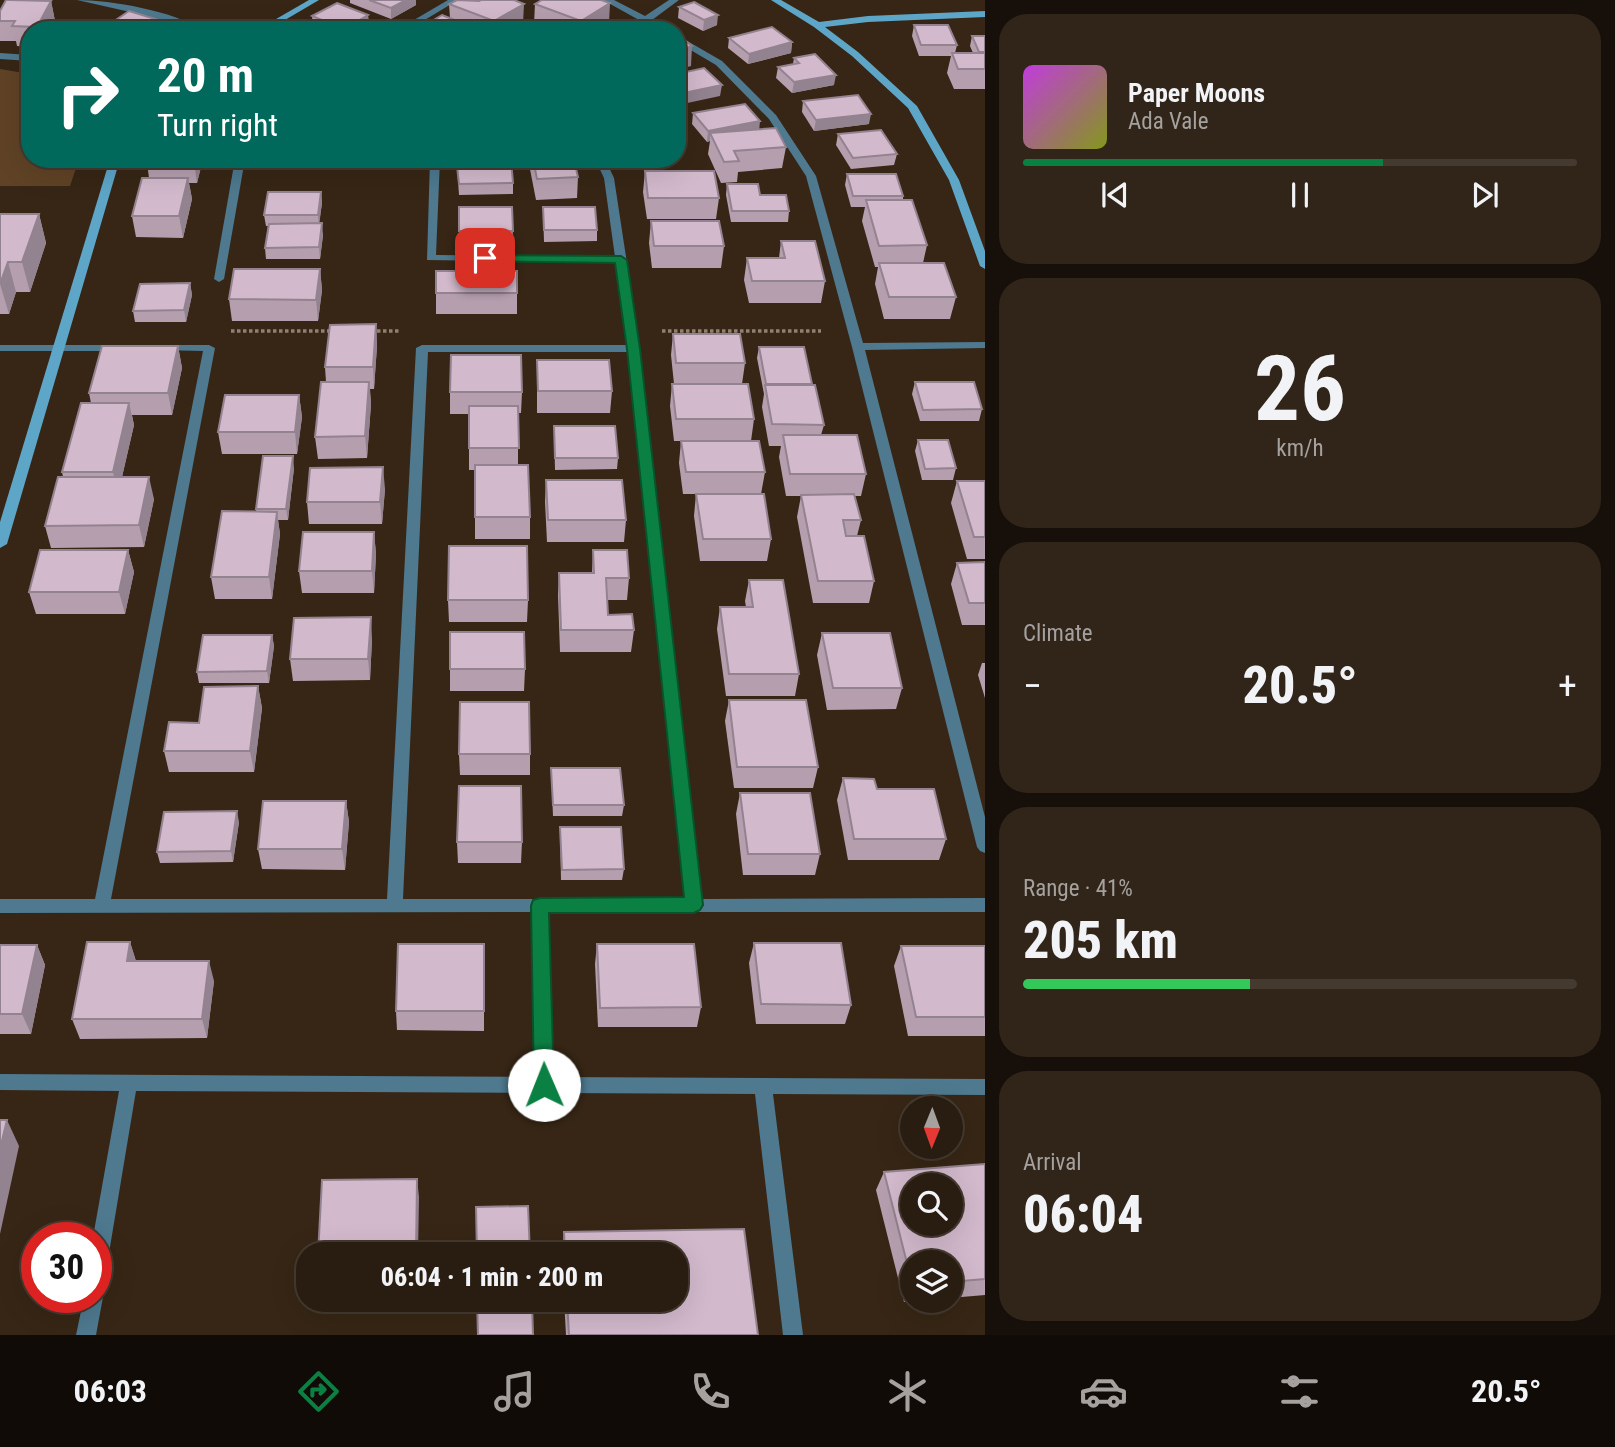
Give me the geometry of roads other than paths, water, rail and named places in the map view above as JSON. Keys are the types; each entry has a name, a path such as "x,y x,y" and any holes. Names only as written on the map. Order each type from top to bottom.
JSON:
{"street":[{"path":"81,0 134,9 176,21"},
{"path":"278,21 316,0"},
{"path":"417,21 454,0"},
{"path":"607,0 650,21"},
{"path":"644,21 675,0"},
{"path":"775,0 817,25 855,54 912,106 954,180 985,266"},
{"path":"817,25 868,19 985,14"},
{"path":"686,43 719,63 773,117 811,176 858,347 985,847"},
{"path":"0,56 21,57"},
{"path":"0,544 112,168"},
{"path":"219,279 238,168"},
{"path":"435,168 431,258 621,260"},
{"path":"604,168 609,178 634,349 694,905"},
{"path":"858,347 985,345"},
{"path":"0,348 127,348"},
{"path":"102,906 209,348 154,348"},
{"path":"395,906 422,348 634,349"},
{"path":"0,906 985,905"},
{"path":"540,906 544,1085"},
{"path":"0,1082 985,1087"},
{"path":"105,1222 129,1083"},
{"path":"763,1086 793,1335"},
{"path":"86,1335 90,1313"}]}
